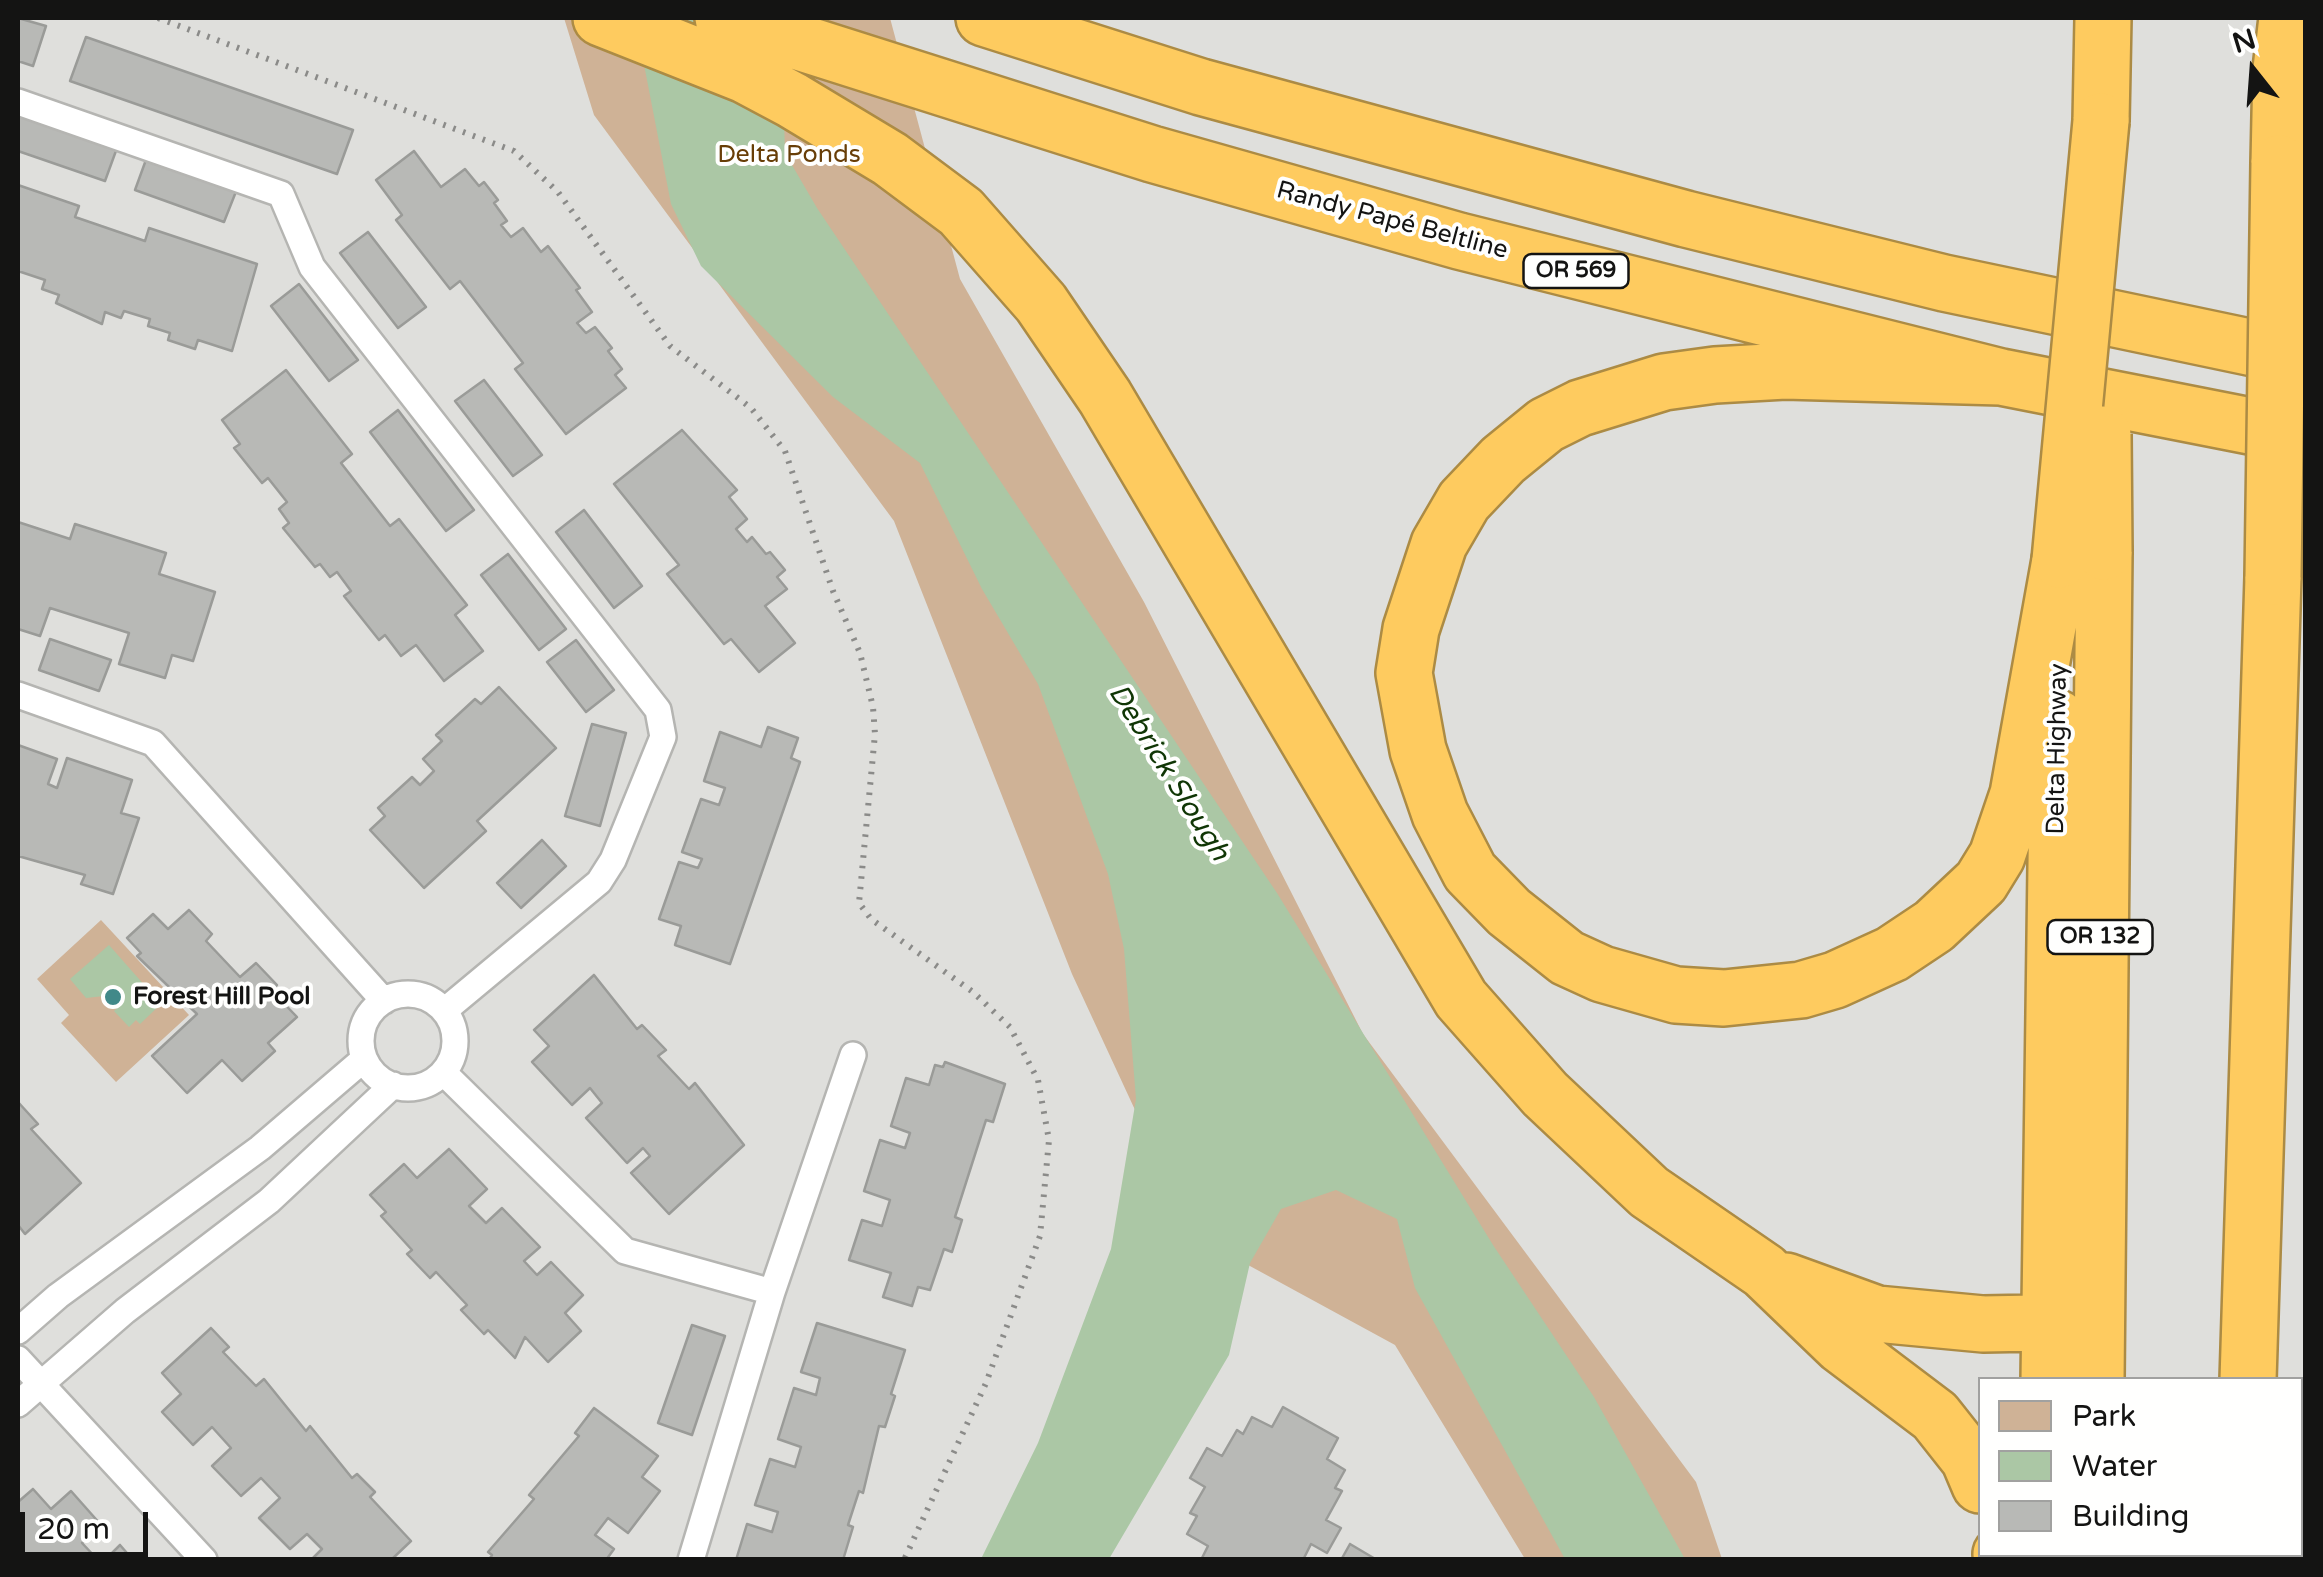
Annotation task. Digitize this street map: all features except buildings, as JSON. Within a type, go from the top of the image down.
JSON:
[{"type":"highway","points":[[601,18],[745,75],[890,160],[962,212],[1065,336],[1461,999],[1545,1094],[1650,1192],[1764,1272],[1841,1346],[1935,1416],[1969,1459],[1978,1480]]},
{"type":"highway","name":"Randy Papé Beltline","points":[[723,18],[1152,154],[1440,235],[2001,377],[2306,437]]},
{"type":"highway","points":[[984,18],[1201,87],[1430,153],[1944,283],[2306,359]]},
{"type":"highway","name":"Delta Highway","points":[[2095,1377],[2074,1322],[2082,556],[2102,121],[2103,18]]},
{"type":"highway","points":[[2248,1377],[2272,577],[2280,86],[2288,18]]},
{"type":"highway","points":[[1944,283],[2306,320]]},
{"type":"highway","points":[[2001,377],[1785,371],[1715,375],[1664,382],[1580,408],[1546,425],[1503,460],[1464,501],[1439,544],[1411,629],[1404,673],[1418,750],[1440,814],[1470,872],[1508,912],[1567,958],[1602,974],[1676,996],[1724,998],[1801,990],[1834,980],[1892,954],[1934,926],[1981,882],[1997,856],[2018,794],[2082,556]]},
{"type":"highway","points":[[1764,1272],[1876,1314],[1983,1324],[2074,1322]]},
{"type":"highway","name":"Delta Highway","points":[[2050,1377],[2074,1322]]},
{"type":"lane","points":[[18,102],[281,194],[312,267],[658,710],[663,737],[614,860],[599,882],[444,1011]]},
{"type":"lane","points":[[18,695],[154,743],[384,1001]]},
{"type":"lane","points":[[416,995],[444,1011],[456,1043],[444,1073],[416,1088],[393,1085],[371,1070],[364,1058],[364,1027],[384,1001],[416,995]]},
{"type":"lane","points":[[690,1560],[772,1292],[853,1055]]},
{"type":"lane","points":[[18,1331],[58,1296],[260,1148],[364,1058]]},
{"type":"lane","points":[[444,1073],[625,1251],[772,1292]]},
{"type":"lane","points":[[18,1404],[125,1311],[269,1201],[393,1085]]},
{"type":"lane","points":[[18,1359],[204,1560]]},
{"type":"path","points":[[158,18],[514,151],[558,192],[670,346],[751,408],[785,450],[833,591],[860,653],[873,707],[875,734],[859,904],[871,919],[973,992],[1010,1027],[1038,1080],[1049,1140],[1043,1218],[1034,1252],[986,1383],[904,1560]]},
{"type":"green space","name":"Delta Ponds","points":[[564,18],[890,18],[960,279],[1144,602],[1363,1034],[1696,1482],[1722,1559],[1525,1559],[1395,1345],[1193,1235],[1072,974],[894,521],[594,115]]},
{"type":"green space","name":"Forest Hill Pool","points":[[101,920],[189,1015],[116,1082],[61,1023],[69,1015],[37,979]]},
{"type":"water","name":"Debrick Slough","points":[[635,18],[781,18],[785,153],[817,208],[1277,893],[1493,1245],[1594,1397],[1685,1559],[1565,1559],[1415,1288],[1397,1219],[1336,1190],[1281,1209],[1250,1263],[1229,1355],[1109,1559],[981,1559],[1038,1443],[1111,1249],[1136,1099],[1124,949],[1108,874],[1038,684],[982,589],[920,463],[833,397],[701,266],[671,204]]},
{"type":"water","points":[[109,945],[161,1004],[140,1024],[136,1020],[129,1027],[114,1011],[121,1004],[113,995],[86,998],[70,979]]},
{"type":"place","name":"Forest Hill Pool","points":[[113,997]]}]
